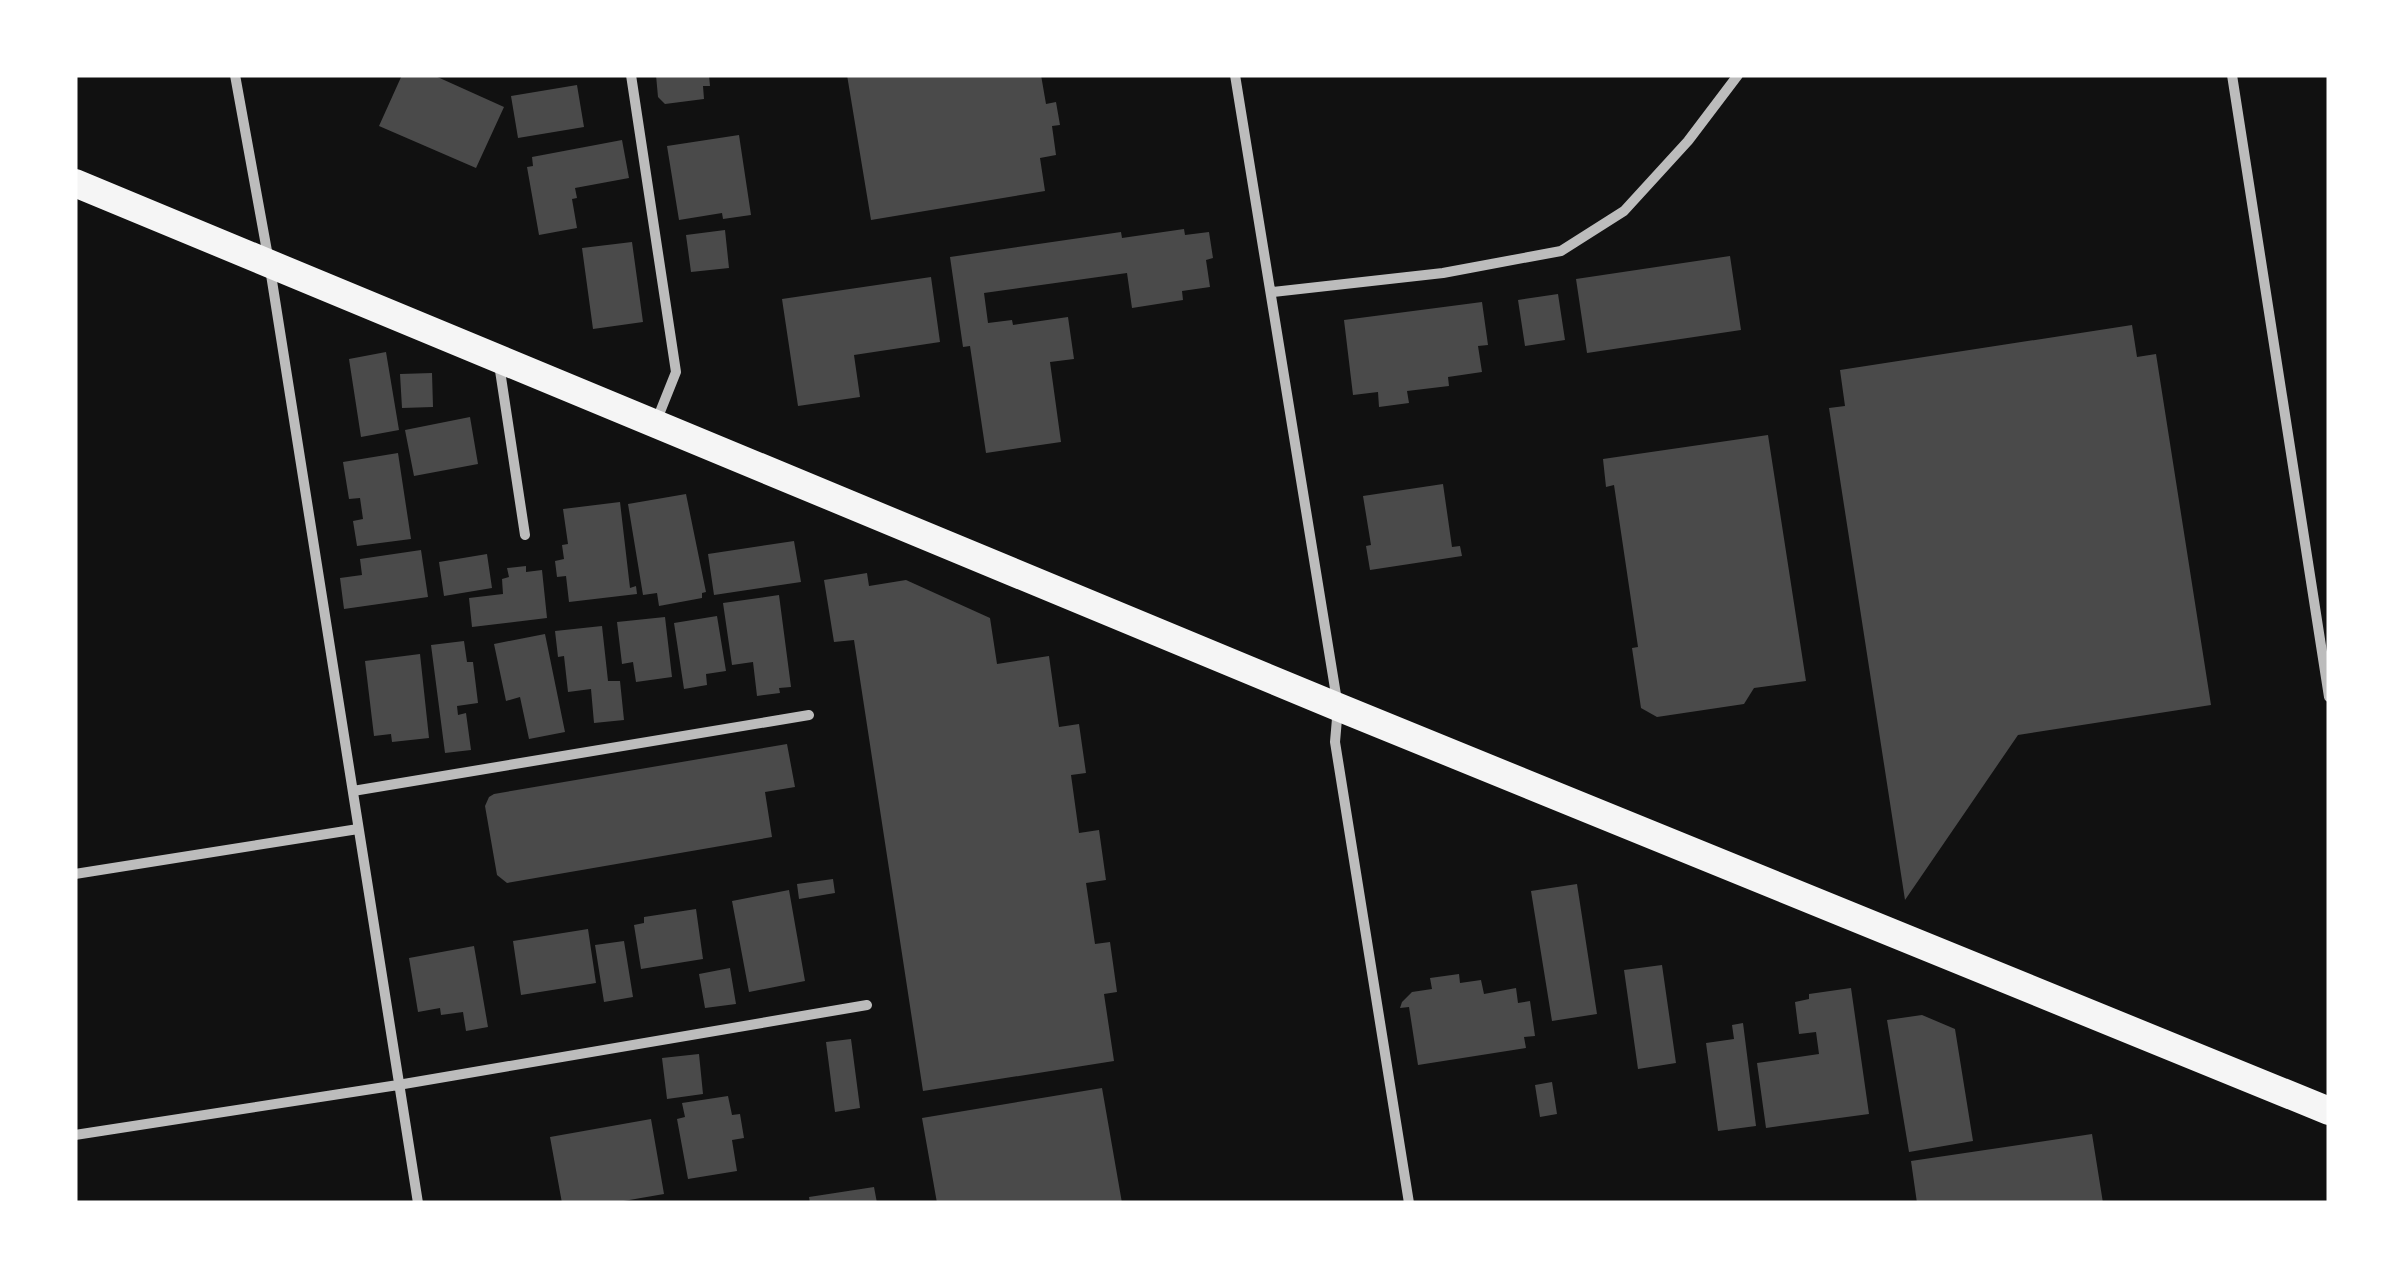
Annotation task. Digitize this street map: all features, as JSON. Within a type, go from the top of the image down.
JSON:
[{"type":"highway","points":[[75,183],[1338,707],[2329,1111]]},
{"type":"street","points":[[235,75],[269,262],[418,1203]]},
{"type":"street","points":[[631,75],[676,372],[655,423]]},
{"type":"street","points":[[1235,75],[1338,707],[1335,742],[1409,1203]]},
{"type":"street","points":[[1272,292],[1444,273],[1561,251],[1624,212],[1688,141],[1738,75]]},
{"type":"street","points":[[2232,75],[2329,697]]},
{"type":"street","points":[[498,358],[524,535]]},
{"type":"street","points":[[353,791],[809,715]]},
{"type":"street","points":[[75,874],[358,829]]},
{"type":"street","points":[[75,1135],[867,1004]]},
{"type":"building","points":[[402,75],[433,75],[504,107],[476,168],[379,126]]},
{"type":"building","points":[[656,75],[709,75],[710,86],[703,86],[704,99],[665,104],[658,97]]},
{"type":"building","points":[[847,75],[1041,75],[1046,104],[1056,102],[1060,125],[1052,126],[1056,155],[1040,158],[1045,191],[871,220]]},
{"type":"building","points":[[577,85],[584,127],[518,138],[511,96]]},
{"type":"building","points":[[739,135],[751,215],[723,219],[722,213],[679,220],[667,146]]},
{"type":"building","points":[[622,140],[629,178],[575,188],[577,198],[572,199],[577,228],[539,235],[527,167],[533,166],[532,157]]},
{"type":"building","points":[[1184,229],[1185,235],[1209,232],[1213,258],[1206,260],[1210,287],[1182,291],[1183,300],[1132,308],[1127,273],[984,293],[988,323],[1012,320],[1013,325],[1068,317],[1074,359],[1050,362],[1061,442],[986,453],[970,346],[963,347],[950,257],[1121,232],[1122,238]]},
{"type":"building","points":[[725,230],[729,268],[691,272],[686,235]]},
{"type":"building","points":[[632,242],[643,322],[593,329],[582,248]]},
{"type":"building","points":[[1730,256],[1741,330],[1587,353],[1576,279]]},
{"type":"building","points":[[931,277],[940,342],[854,355],[860,397],[798,406],[782,299]]},
{"type":"building","points":[[1558,294],[1565,340],[1525,346],[1518,300]]},
{"type":"building","points":[[1482,302],[1488,345],[1478,346],[1482,372],[1448,377],[1449,386],[1407,391],[1409,403],[1379,407],[1378,392],[1353,395],[1344,320]]},
{"type":"building","points":[[2132,325],[2137,357],[2156,354],[2211,705],[2018,735],[1905,900],[1829,408],[1845,406],[1840,370]]},
{"type":"building","points":[[386,352],[399,430],[361,437],[349,359]]},
{"type":"building","points":[[432,373],[433,407],[402,408],[400,374]]},
{"type":"building","points":[[470,417],[478,464],[414,476],[405,430]]},
{"type":"building","points":[[1768,435],[1806,681],[1754,688],[1744,704],[1657,717],[1641,708],[1632,648],[1638,647],[1614,485],[1606,487],[1603,459]]},
{"type":"building","points":[[398,453],[411,539],[357,546],[353,521],[363,519],[360,498],[349,499],[343,462]]},
{"type":"building","points":[[1443,484],[1452,547],[1460,546],[1462,556],[1370,570],[1366,546],[1371,545],[1363,496]]},
{"type":"building","points":[[686,494],[706,592],[702,598],[659,606],[657,593],[643,595],[628,504]]},
{"type":"building","points":[[620,502],[630,588],[636,586],[637,594],[569,602],[566,576],[557,577],[555,561],[564,559],[562,545],[568,544],[563,509]]},
{"type":"building","points":[[794,541],[801,582],[714,595],[708,554]]},
{"type":"building","points":[[421,550],[428,597],[344,609],[340,578],[362,575],[360,559]]},
{"type":"building","points":[[487,554],[492,588],[444,596],[439,562]]},
{"type":"building","points":[[526,566],[526,572],[542,570],[547,618],[472,627],[469,598],[503,594],[502,579],[509,577],[507,568]]},
{"type":"building","points":[[867,573],[869,586],[906,580],[990,618],[997,664],[1049,656],[1059,727],[1079,724],[1086,773],[1071,775],[1079,833],[1099,830],[1106,880],[1086,883],[1095,944],[1110,942],[1117,992],[1104,994],[1114,1061],[923,1091],[854,640],[834,642],[824,580]]},
{"type":"building","points":[[779,595],[791,687],[757,696],[753,662],[732,665],[723,603]]},
{"type":"building","points":[[717,616],[726,671],[706,674],[707,685],[684,689],[674,623]]},
{"type":"building","points":[[665,617],[672,677],[636,682],[633,662],[622,664],[617,622]]},
{"type":"building","points":[[602,626],[608,681],[620,681],[624,720],[594,723],[591,689],[568,692],[564,656],[558,657],[555,631]]},
{"type":"building","points":[[545,634],[565,732],[529,739],[520,697],[506,701],[494,644]]},
{"type":"building","points":[[464,641],[467,662],[473,662],[478,703],[457,706],[458,715],[466,713],[471,750],[445,753],[431,645]]},
{"type":"building","points":[[420,654],[429,738],[392,742],[391,734],[374,736],[365,661]]},
{"type":"building","points":[[787,744],[795,787],[765,792],[772,837],[507,883],[497,875],[485,806],[494,794]]},
{"type":"building","points":[[833,879],[835,893],[799,899],[797,884]]},
{"type":"building","points":[[1577,884],[1597,1014],[1552,1021],[1531,891]]},
{"type":"building","points":[[789,890],[805,981],[749,992],[732,901]]},
{"type":"building","points":[[696,909],[703,959],[641,969],[634,925],[644,923],[644,917]]},
{"type":"building","points":[[588,929],[596,983],[521,995],[513,941]]},
{"type":"building","points":[[624,941],[633,997],[604,1002],[595,945]]},
{"type":"building","points":[[474,946],[488,1027],[466,1031],[463,1012],[441,1015],[440,1008],[418,1012],[409,958]]},
{"type":"building","points":[[1662,965],[1676,1063],[1638,1069],[1624,970]]},
{"type":"building","points":[[730,968],[736,1004],[705,1008],[699,974]]},
{"type":"building","points":[[1459,974],[1460,983],[1481,980],[1484,994],[1516,988],[1518,1003],[1530,1001],[1535,1036],[1524,1037],[1526,1048],[1418,1065],[1409,1007],[1400,1008],[1402,1002],[1412,992],[1432,989],[1430,978]]},
{"type":"building","points":[[1851,988],[1869,1114],[1766,1128],[1757,1063],[1819,1054],[1816,1032],[1799,1034],[1795,1002],[1809,999],[1809,994]]},
{"type":"building","points":[[1922,1015],[1955,1029],[1973,1141],[1909,1152],[1887,1020]]},
{"type":"building","points":[[1743,1023],[1756,1126],[1718,1131],[1706,1043],[1734,1039],[1732,1025]]},
{"type":"building","points":[[851,1039],[860,1108],[835,1112],[826,1042]]},
{"type":"building","points":[[699,1054],[703,1094],[667,1099],[662,1058]]},
{"type":"building","points":[[1552,1082],[1557,1114],[1540,1117],[1535,1085]]},
{"type":"building","points":[[1102,1088],[1122,1203],[937,1203],[922,1118]]},
{"type":"building","points":[[728,1096],[732,1115],[740,1114],[744,1138],[732,1140],[737,1171],[688,1179],[677,1119],[685,1117],[682,1103]]},
{"type":"building","points":[[651,1119],[664,1194],[612,1203],[562,1203],[550,1137]]},
{"type":"building","points":[[2092,1134],[2103,1203],[1917,1203],[1911,1161]]},
{"type":"building","points":[[874,1187],[877,1203],[810,1203],[809,1197]]}]
